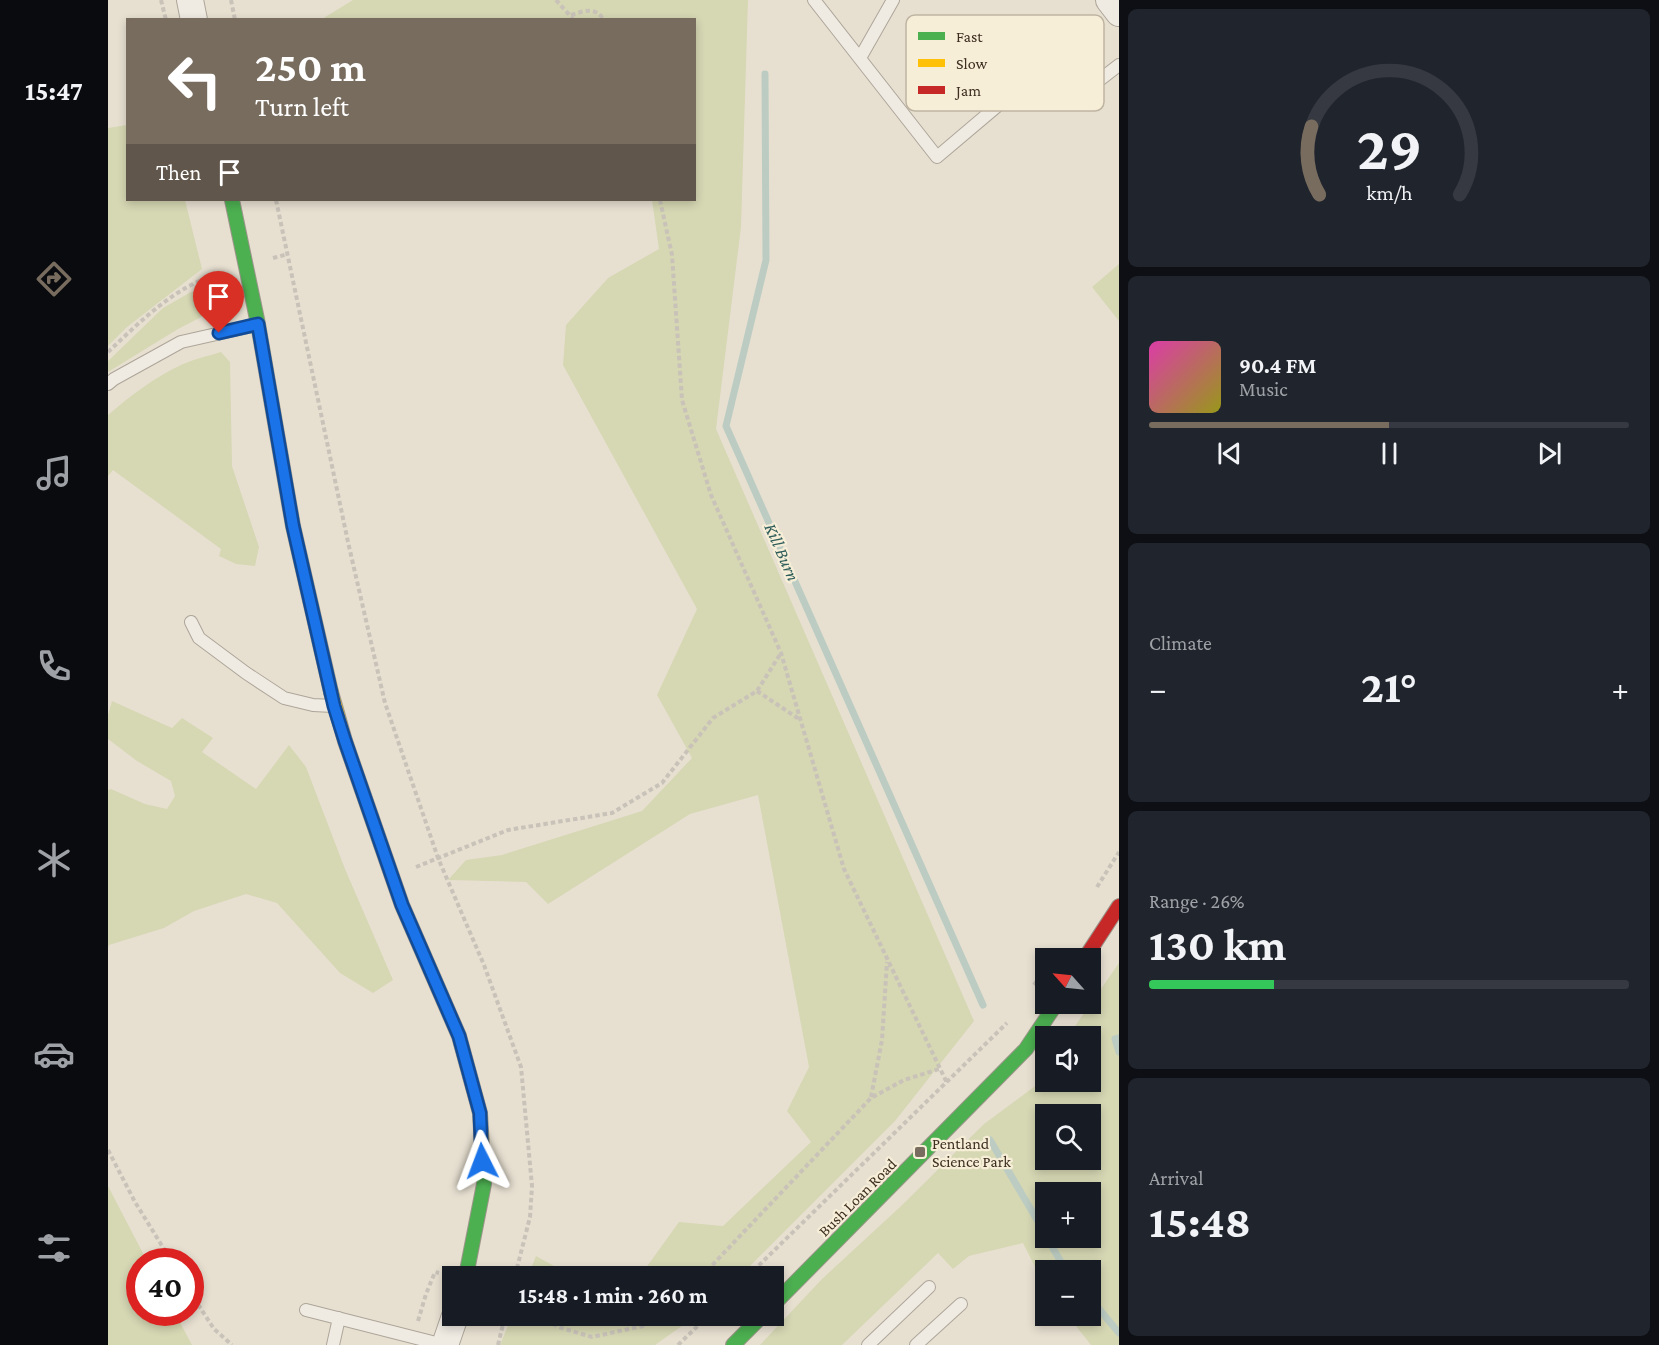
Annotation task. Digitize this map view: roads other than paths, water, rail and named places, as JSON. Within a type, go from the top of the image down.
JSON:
[{"type":"street","points":[[190,0],[194,18]]},
{"type":"street","points":[[1109,0],[1119,13]]},
{"type":"street","points":[[232,201],[258,324],[293,526],[334,706],[402,905],[459,1036],[480,1113],[484,1184],[468,1266]]},
{"type":"street","points":[[1092,948],[1119,906]]},
{"type":"street","name":"Bush Loan Road","points":[[784,1294],[1026,1049],[1049,1014]]},
{"type":"street","points":[[445,1345],[452,1326]]},
{"type":"street","points":[[733,1345],[752,1326]]},
{"type":"lane","points":[[814,0],[937,157],[991,111]]},
{"type":"lane","points":[[860,58],[893,0]]},
{"type":"lane","points":[[1104,77],[1119,65]]},
{"type":"lane","points":[[108,384],[181,342],[258,324]]},
{"type":"lane","points":[[192,622],[199,638],[284,698],[313,705],[334,706]]},
{"type":"lane","points":[[868,1345],[929,1287]]},
{"type":"lane","points":[[916,1345],[961,1304]]},
{"type":"lane","points":[[306,1310],[445,1345]]},
{"type":"lane","points":[[333,1345],[339,1318]]},
{"type":"waterway","name":"Kill Burn","points":[[765,74],[766,260],[726,426],[983,1005]]},
{"type":"waterway","name":"Kill Burn","points":[[1119,1038],[1115,1039],[1119,1052]]},
{"type":"waterway","name":"Kill Burn","points":[[990,1140],[1035,1216]]},
{"type":"waterway","name":"Kill Burn","points":[[1053,1248],[1060,1260]]},
{"type":"waterway","name":"Kill Burn","points":[[1101,1311],[1119,1333]]},
{"type":"place","name":"Pentland Science Park","points":[[920,1152]]}]
